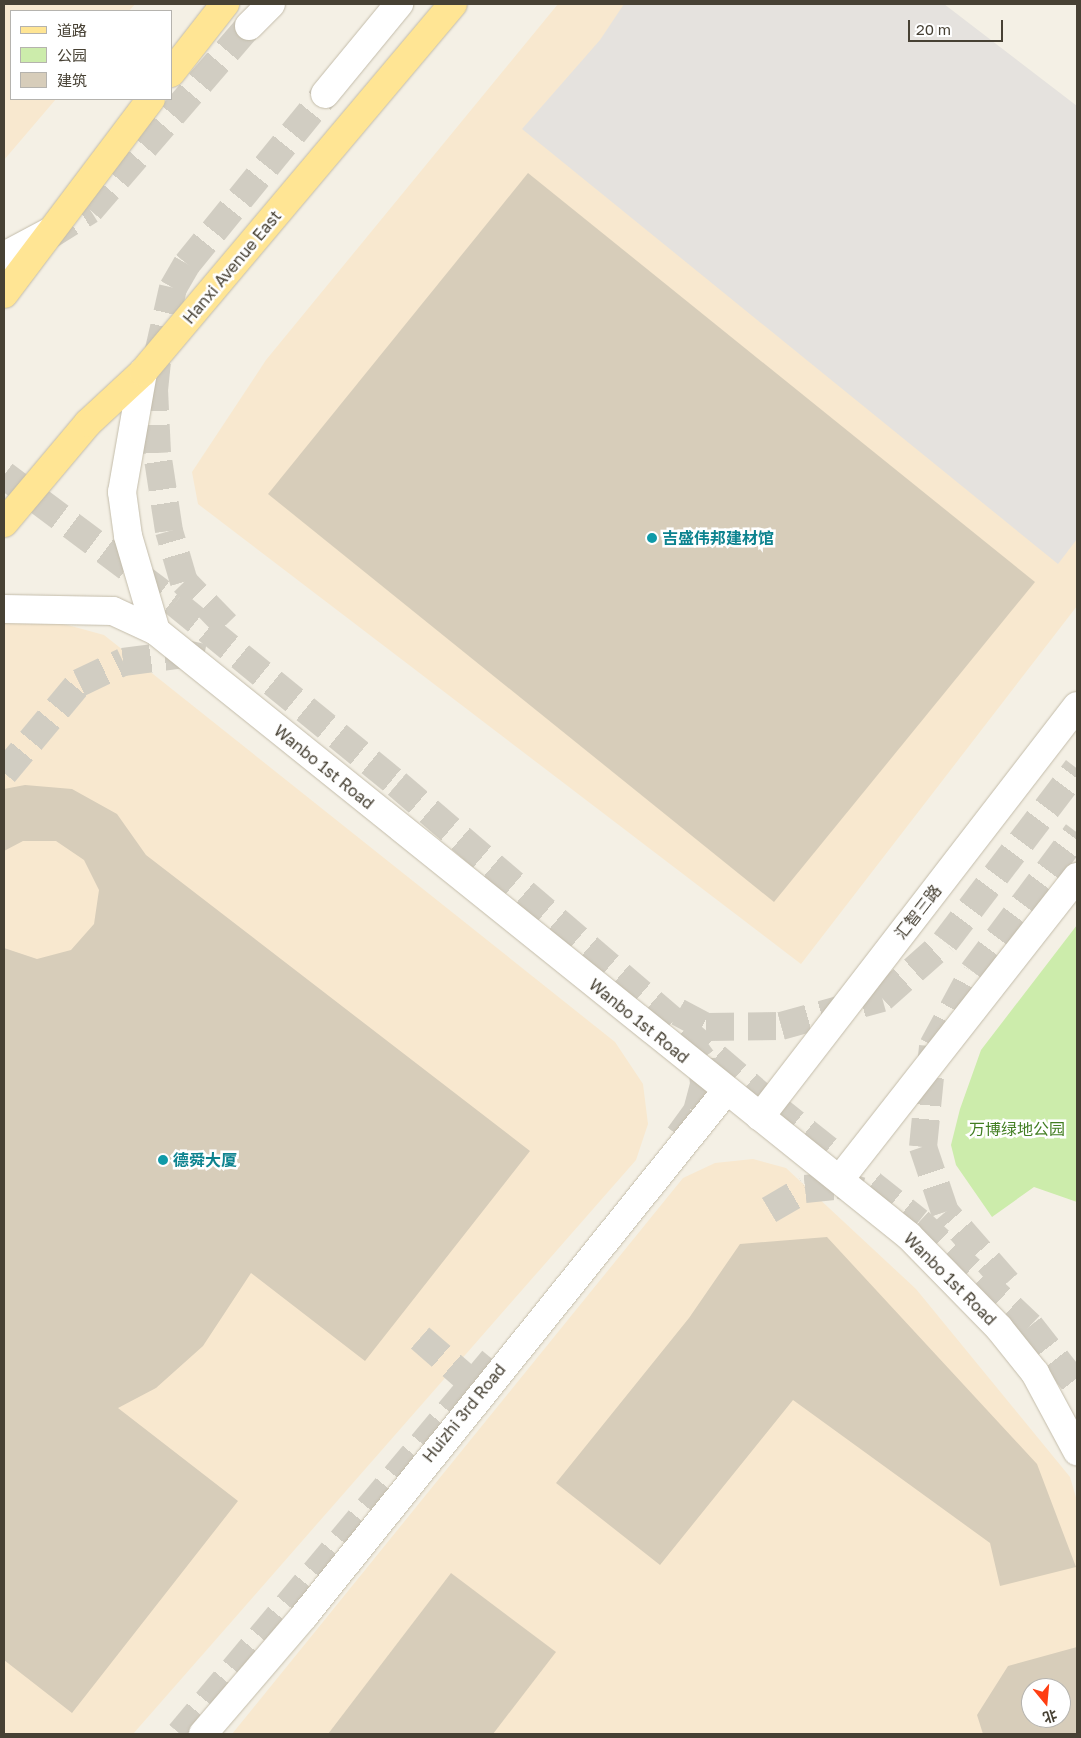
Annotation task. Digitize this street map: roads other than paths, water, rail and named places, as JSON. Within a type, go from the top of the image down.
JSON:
[{"type":"main road","points":[[172,72],[225,4]]},
{"type":"main road","name":"Hanxi Avenue East","points":[[4,523],[88,423],[143,372],[453,4]]},
{"type":"main road","points":[[4,294],[150,100]]},
{"type":"street","points":[[249,26],[270,4]]},
{"type":"street","points":[[325,94],[399,4]]},
{"type":"street","points":[[4,256],[50,232]]},
{"type":"street","points":[[143,372],[122,492],[128,536],[156,631]]},
{"type":"street","name":"Wanbo 1st Road","points":[[4,609],[113,610],[156,631],[726,1091],[840,1179],[909,1236],[999,1328],[1034,1373],[1077,1452]]},
{"type":"street","name":"汇智三路","points":[[760,1117],[1077,706]]},
{"type":"street","points":[[840,1179],[1077,877]]},
{"type":"street","name":"Huizhi 3rd Road","points":[[203,1734],[304,1616],[726,1091]]},
{"type":"tunnel","points":[[47,237],[90,210],[249,26]]},
{"type":"tunnel","points":[[226,625],[184,582],[169,531],[157,453],[154,390],[158,354],[173,288],[187,264],[325,94]]},
{"type":"tunnel","points":[[4,475],[175,603],[397,784],[773,1106],[919,1222],[1030,1326],[1077,1386]]},
{"type":"tunnel","points":[[4,773],[79,683],[123,662],[185,654],[204,658]]},
{"type":"tunnel","points":[[678,1012],[706,1027],[781,1026],[882,998],[945,942],[1077,769]]},
{"type":"tunnel","points":[[1007,1283],[945,1212],[923,1147],[933,1046],[973,972],[1077,833]]},
{"type":"tunnel","points":[[679,1136],[697,1111],[704,1084],[702,1059],[697,1052]]},
{"type":"tunnel","points":[[769,1210],[805,1189],[841,1185],[861,1191]]},
{"type":"tunnel","points":[[420,1338],[473,1384]]},
{"type":"tunnel","points":[[180,1734],[493,1360]]},
{"type":"place","name":"吉盛伟邦建材馆","points":[[652,538]]},
{"type":"place","name":"德舜大厦","points":[[163,1160]]},
{"type":"park label","name":"万博绿地公园","points":[[1017,1129]]}]
